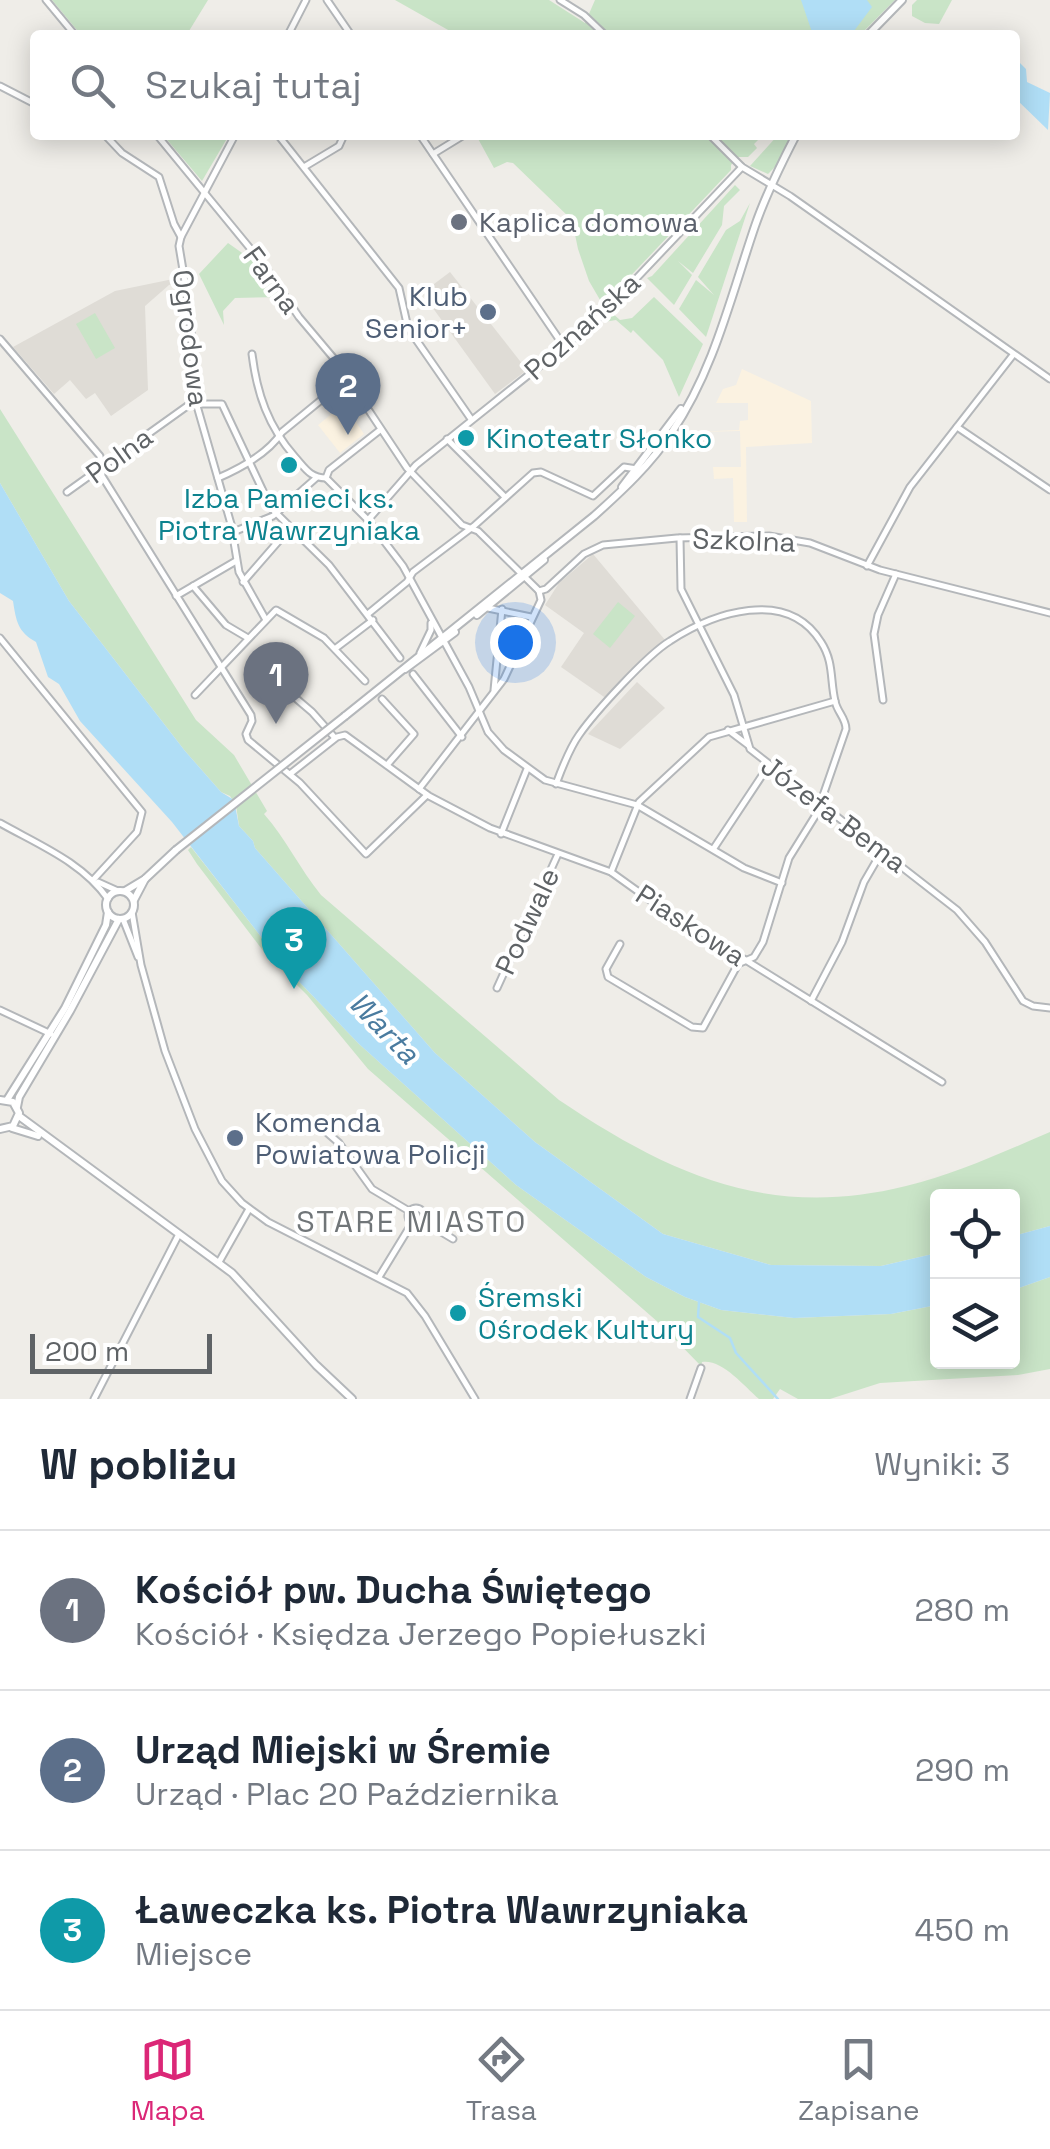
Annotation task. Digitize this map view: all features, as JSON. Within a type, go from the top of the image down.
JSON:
[{"type":"street","points":[[46,0],[71,30]]},
{"type":"street","points":[[291,30],[306,0]]},
{"type":"street","points":[[328,0],[348,30]]},
{"type":"street","points":[[560,0],[599,30]]},
{"type":"street","points":[[873,30],[902,0]]},
{"type":"street","points":[[0,86],[30,101]]},
{"type":"street","name":"Ogrodowa","points":[[110,140],[159,178],[181,236],[179,249],[190,312],[196,402],[242,583],[266,620]]},
{"type":"street","name":"Farna","points":[[161,140],[264,264],[299,318],[348,378],[410,472],[462,525],[470,528]]},
{"type":"street","points":[[181,236],[233,140]]},
{"type":"street","points":[[282,140],[398,288],[406,326],[472,420]]},
{"type":"street","points":[[304,167],[339,146],[342,140]]},
{"type":"street","points":[[423,140],[565,348]]},
{"type":"street","points":[[433,154],[456,140]]},
{"type":"street","points":[[715,140],[742,167],[1050,380]]},
{"type":"street","points":[[400,671],[608,504],[632,483],[660,449],[696,388],[722,328],[772,185],[794,140]]},
{"type":"street","name":"Poznańska","points":[[368,520],[410,472],[447,439],[596,322],[742,167]]},
{"type":"street","points":[[0,339],[98,454],[102,476],[252,721],[246,738],[290,774],[366,854],[427,795]]},
{"type":"street","points":[[252,354],[261,400],[278,438],[316,478]]},
{"type":"street","points":[[867,566],[907,492],[1014,354]]},
{"type":"street","points":[[218,478],[248,463],[348,378]]},
{"type":"street","points":[[608,504],[696,388]]},
{"type":"street","points":[[196,402],[216,402],[226,407],[248,463],[275,514],[329,565],[400,658]]},
{"type":"street","name":"Polna","points":[[67,492],[196,402]]},
{"type":"street","points":[[957,427],[1050,490]]},
{"type":"street","points":[[326,478],[329,470],[380,430]]},
{"type":"street","points":[[447,439],[506,497]]},
{"type":"street","points":[[368,614],[410,579],[412,572],[536,472],[593,496],[624,467],[637,470]]},
{"type":"street","points":[[232,532],[275,514],[316,478],[326,478],[368,520],[410,579],[495,741],[527,769],[556,784],[637,805],[744,868],[782,884]]},
{"type":"street","points":[[242,583],[290,528]]},
{"type":"street","points":[[419,789],[494,694],[512,665],[541,600],[539,591],[478,531],[470,528]]},
{"type":"street","name":"Józefa Bema","points":[[680,538],[681,589],[732,690],[748,744],[820,806],[967,920],[1026,1004],[1050,1008]]},
{"type":"street","name":"Szkolna","points":[[539,591],[594,548],[617,542],[791,538],[867,566],[1050,613]]},
{"type":"street","points":[[176,596],[236,560]]},
{"type":"street","points":[[883,700],[874,634],[878,614],[896,574]]},
{"type":"street","points":[[108,898],[145,879],[420,653],[485,608],[521,576]]},
{"type":"street","points":[[193,586],[226,625],[249,639]]},
{"type":"street","points":[[485,608],[532,617]]},
{"type":"street","points":[[556,784],[580,734],[636,672],[670,640],[699,626],[756,608],[795,617],[816,634],[829,656],[835,701],[846,729],[820,806],[794,849],[766,934],[754,956],[738,964],[704,1026],[698,1029],[606,975],[620,944]]},
{"type":"street","points":[[494,694],[502,609]]},
{"type":"street","points":[[195,694],[276,610],[316,632],[365,681]]},
{"type":"street","points":[[336,648],[373,620]]},
{"type":"street","points":[[420,653],[432,630],[431,620]]},
{"type":"street","points":[[0,638],[142,812],[137,832],[96,880]]},
{"type":"street","points":[[412,674],[462,737]]},
{"type":"street","points":[[278,684],[312,712],[335,738],[290,774]]},
{"type":"street","points":[[382,699],[414,734],[385,764]]},
{"type":"street","points":[[611,872],[637,805],[709,736],[835,701]]},
{"type":"street","points":[[728,730],[748,744]]},
{"type":"street","name":"Piaskowa","points":[[335,738],[345,735],[427,795],[501,834],[611,872],[942,1082]]},
{"type":"street","points":[[714,848],[769,765]]},
{"type":"street","points":[[501,834],[527,769]]},
{"type":"street","points":[[0,823],[134,901]]},
{"type":"street","points":[[811,1000],[842,942],[867,876],[882,851]]},
{"type":"street","name":"Podwale","points":[[496,988],[558,854]]},
{"type":"street","points":[[145,879],[132,912],[141,964],[165,1051],[219,1176],[248,1209],[399,1288],[417,1304],[475,1399]]},
{"type":"street","points":[[17,1107],[4,1100],[52,1036],[106,925],[108,898],[96,880]]},
{"type":"street","points":[[108,912],[121,919],[141,964]]},
{"type":"street","points":[[132,912],[121,919],[106,941],[52,1036],[18,1098],[19,1116],[219,1262],[248,1287],[308,1357],[352,1399]]},
{"type":"street","points":[[106,941],[118,933],[130,936]]},
{"type":"street","points":[[0,1010],[52,1036]]},
{"type":"street","points":[[4,1130],[19,1116]]},
{"type":"street","points":[[316,1122],[338,1143],[372,1189],[409,1211]]},
{"type":"street","points":[[4,1130],[53,1142]]},
{"type":"street","points":[[219,1262],[248,1209]]},
{"type":"street","points":[[409,1211],[422,1210],[423,1221]]},
{"type":"street","points":[[409,1211],[412,1223]]},
{"type":"street","points":[[379,1277],[412,1223],[423,1221],[453,1239]]},
{"type":"street","points":[[94,1399],[179,1234]]},
{"type":"street","points":[[690,1399],[702,1368]]},
{"type":"shaded area","points":[[450,272],[527,370],[495,394],[422,293]]},
{"type":"shaded area","points":[[178,278],[179,283],[169,285],[145,306],[148,390],[111,416],[95,393],[86,399],[70,380],[54,394],[13,347],[115,291]]},
{"type":"shaded area","points":[[742,369],[811,401],[812,443],[746,447],[747,522],[734,522],[733,478],[714,479],[713,467],[741,467],[740,431],[693,432],[739,430],[740,421],[748,420],[748,403],[716,403],[723,389],[736,385]]},
{"type":"shaded area","points":[[344,404],[364,434],[340,453],[318,425]]},
{"type":"shaded area","points":[[593,554],[665,640],[607,699],[561,667],[584,633],[545,605],[559,583]]},
{"type":"shaded area","points":[[637,682],[665,708],[620,749],[588,734]]},
{"type":"green space","points":[[52,0],[208,0],[190,30],[77,30]]},
{"type":"green space","points":[[395,0],[549,0],[585,23],[595,0],[895,0],[865,30],[448,30]]},
{"type":"green space","points":[[917,0],[952,0],[939,24],[925,23],[912,16],[912,5]]},
{"type":"green space","points":[[167,140],[226,140],[202,181]]},
{"type":"green space","points":[[479,140],[758,140],[754,144],[757,148],[748,157],[738,157],[731,170],[603,305],[589,281],[572,220],[513,163],[494,168]]},
{"type":"green space","points":[[773,140],[789,140],[768,174],[750,166]]},
{"type":"green space","points":[[735,185],[740,190],[724,206],[722,225],[693,273],[678,261],[692,275],[674,305],[647,278]]},
{"type":"green space","points":[[750,203],[706,337],[679,309],[696,280],[714,295],[698,277],[726,230],[740,221]]},
{"type":"green space","points":[[228,243],[262,267],[281,297],[235,298],[223,311],[224,325],[199,274]]},
{"type":"green space","points":[[654,297],[703,344],[679,397],[663,360],[633,330],[631,333],[616,320],[604,322],[612,313],[620,320],[632,318]]},
{"type":"green space","points":[[95,313],[115,348],[96,359],[76,324]]},
{"type":"green space","points":[[0,409],[196,720],[234,755],[267,811],[264,814],[321,895],[559,1100],[641,1150],[682,1169],[766,1194],[810,1197],[856,1195],[925,1181],[1050,1132],[1050,1226],[1020,1234],[1020,1189],[930,1189],[930,1255],[881,1266],[771,1265],[663,1234],[535,1142],[435,1053],[255,848],[239,826],[236,805],[230,796],[221,792],[185,751],[69,601],[0,483]]},
{"type":"green space","points":[[618,602],[635,616],[610,648],[593,634]]},
{"type":"green space","points":[[191,847],[283,965],[359,1044],[516,1185],[646,1277],[721,1310],[794,1318],[891,1314],[930,1306],[930,1369],[1020,1369],[1020,1288],[1050,1277],[1050,1369],[1018,1375],[880,1383],[830,1399],[798,1399],[780,1389],[773,1399],[759,1399],[725,1369],[710,1362],[702,1362],[701,1366],[659,1323],[368,1069],[307,995],[264,952],[188,850]]},
{"type":"water","points":[[801,0],[867,0],[872,7],[855,30],[811,30]]},
{"type":"water","points":[[1020,63],[1026,69],[1027,82],[1050,93],[1048,130],[1020,103]]},
{"type":"water","name":"Warta","points":[[0,483],[69,601],[185,751],[221,792],[234,800],[239,826],[255,848],[435,1053],[535,1142],[663,1234],[771,1265],[881,1266],[930,1255],[930,1306],[891,1314],[794,1318],[721,1310],[646,1277],[516,1185],[359,1044],[283,965],[172,822],[80,721],[59,684],[48,677],[36,642],[19,625],[13,601],[0,593]]},
{"type":"water","points":[[1050,1226],[1050,1277],[1020,1288],[1020,1279],[1020,1234]]},
{"type":"waterway","points":[[699,1302],[698,1317],[730,1338],[736,1353],[778,1399]]},
{"type":"place","name":"Kaplica domowa","points":[[459,222]]},
{"type":"place","name":"Klub Senior+","points":[[488,312]]},
{"type":"place","name":"Urząd Miejski w Śremie","points":[[348,435]]},
{"type":"place","name":"Kinoteatr Słonko","points":[[466,438]]},
{"type":"place","name":"Izba Pamieci ks. Piotra Wawrzyniaka","points":[[289,465]]},
{"type":"place","name":"Kościół pw. Ducha Świętego","points":[[276,724]]},
{"type":"place","name":"Ławeczka ks. Piotra Wawrzyniaka","points":[[294,989]]},
{"type":"place","name":"Komenda Powiatowa Policji","points":[[235,1138]]},
{"type":"place","name":"Śremski Ośrodek Kultury","points":[[458,1313]]},
{"type":"district","name":"STARE MIASTO","points":[[412,1222]]}]
